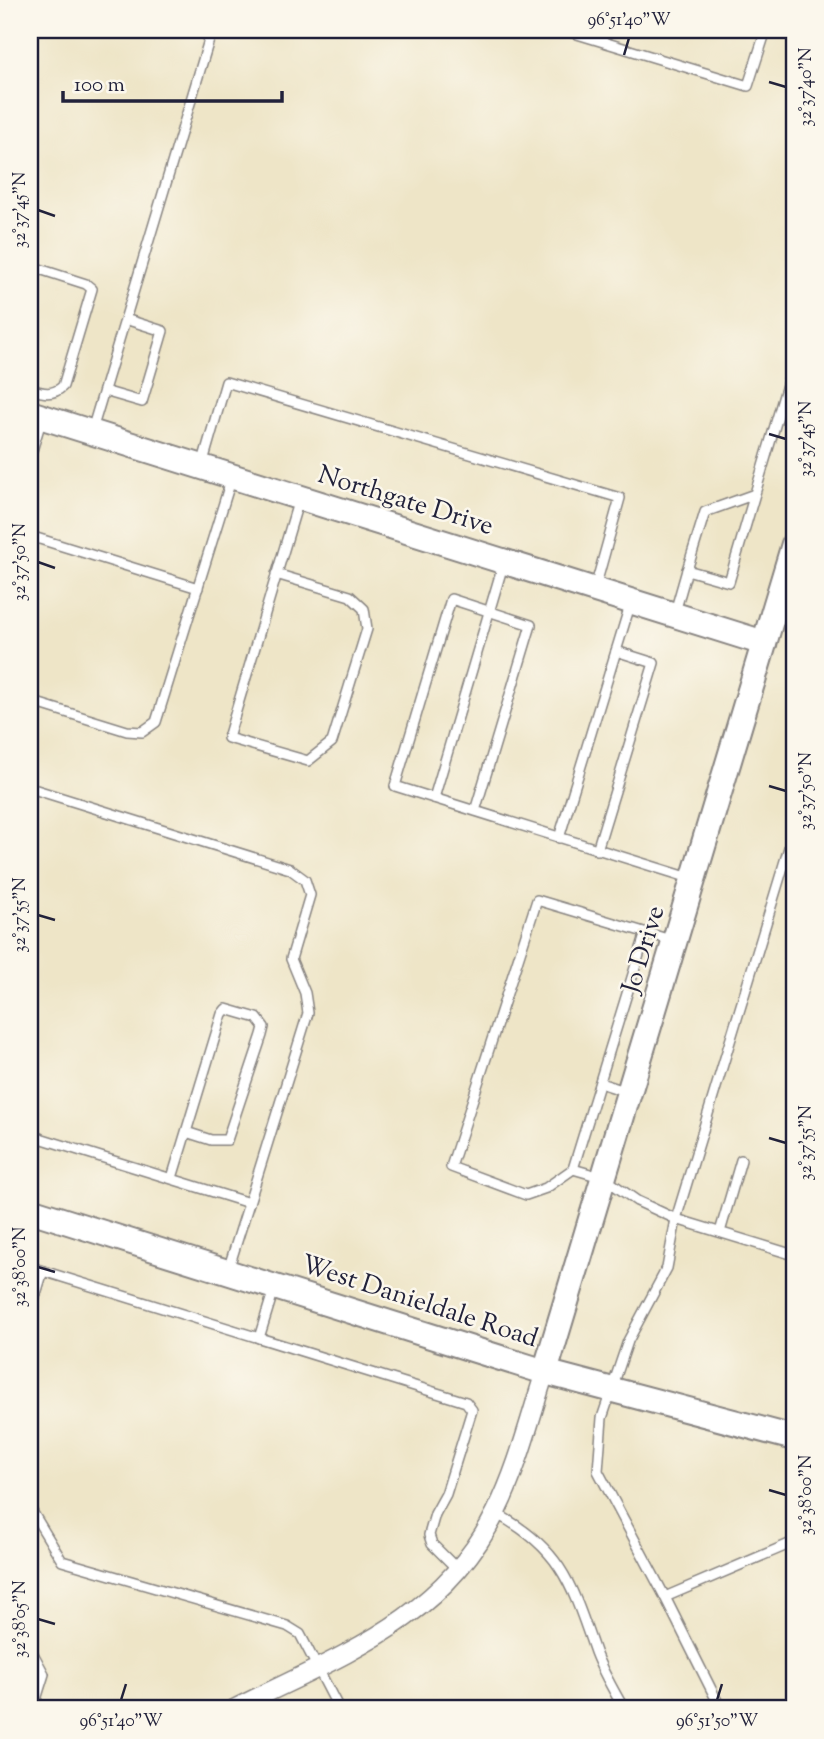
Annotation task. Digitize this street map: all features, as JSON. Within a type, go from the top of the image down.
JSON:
[{"type":"street","name":"Northgate Drive","points":[[36,415],[764,643]]},
{"type":"street","name":"Jo Drive","points":[[545,1371],[794,544]]},
{"type":"street","name":"West Danieldale Road","points":[[30,1210],[545,1371],[794,1438]]},
{"type":"street","points":[[234,1709],[389,1631],[426,1603],[458,1570],[495,1513],[509,1482],[545,1371]]},
{"type":"lane","points":[[91,432],[212,30]]},
{"type":"lane","points":[[564,30],[748,86],[766,30]]},
{"type":"lane","points":[[30,266],[86,284],[92,289],[63,386],[57,392],[45,394],[30,389]]},
{"type":"lane","points":[[104,391],[142,401],[160,343],[163,331],[125,319]]},
{"type":"lane","points":[[687,570],[729,582],[794,360]]},
{"type":"lane","points":[[202,467],[226,382],[621,498],[594,590]]},
{"type":"lane","points":[[30,457],[36,415]]},
{"type":"lane","points":[[30,701],[127,732],[142,732],[156,722],[233,476]]},
{"type":"lane","points":[[674,614],[705,512],[755,494]]},
{"type":"lane","points":[[276,574],[350,596],[363,609],[367,629],[332,742],[307,761],[228,738],[276,574],[299,497]]},
{"type":"lane","points":[[30,536],[198,588]]},
{"type":"lane","points":[[434,798],[504,561]]},
{"type":"lane","points":[[475,811],[531,625],[451,599],[395,786],[695,880]]},
{"type":"lane","points":[[559,838],[632,601]]},
{"type":"lane","points":[[597,850],[654,663],[616,651]]},
{"type":"lane","points":[[30,788],[290,869],[305,880],[310,895],[291,959],[305,993],[308,1013],[228,1270]]},
{"type":"lane","points":[[721,1709],[598,1471],[602,1418],[628,1341],[667,1268],[676,1219],[794,831]]},
{"type":"lane","points":[[646,932],[573,1170],[546,1188],[526,1195],[452,1167],[537,900],[646,932],[676,941]]},
{"type":"lane","points":[[172,1178],[186,1132],[222,1014],[226,1009],[257,1018],[264,1027],[227,1140],[211,1140],[186,1132]]},
{"type":"lane","points":[[600,1083],[630,1092]]},
{"type":"lane","points":[[30,1135],[249,1203]]},
{"type":"lane","points":[[720,1232],[741,1160]]},
{"type":"lane","points":[[573,1170],[604,1178],[638,1201],[676,1219],[794,1255]]},
{"type":"lane","points":[[30,1267],[466,1402],[472,1410],[446,1494],[435,1514],[429,1535],[432,1544],[458,1570]]},
{"type":"lane","points":[[31,1310],[43,1271]]},
{"type":"lane","points":[[259,1338],[275,1285]]},
{"type":"lane","points":[[30,1508],[62,1561],[287,1626],[300,1633],[340,1709]]},
{"type":"lane","points":[[495,1513],[519,1525],[540,1543],[565,1575],[583,1612],[596,1654],[624,1709]]},
{"type":"lane","points":[[665,1597],[794,1542]]},
{"type":"lane","points":[[30,1648],[44,1674],[33,1709]]}]
